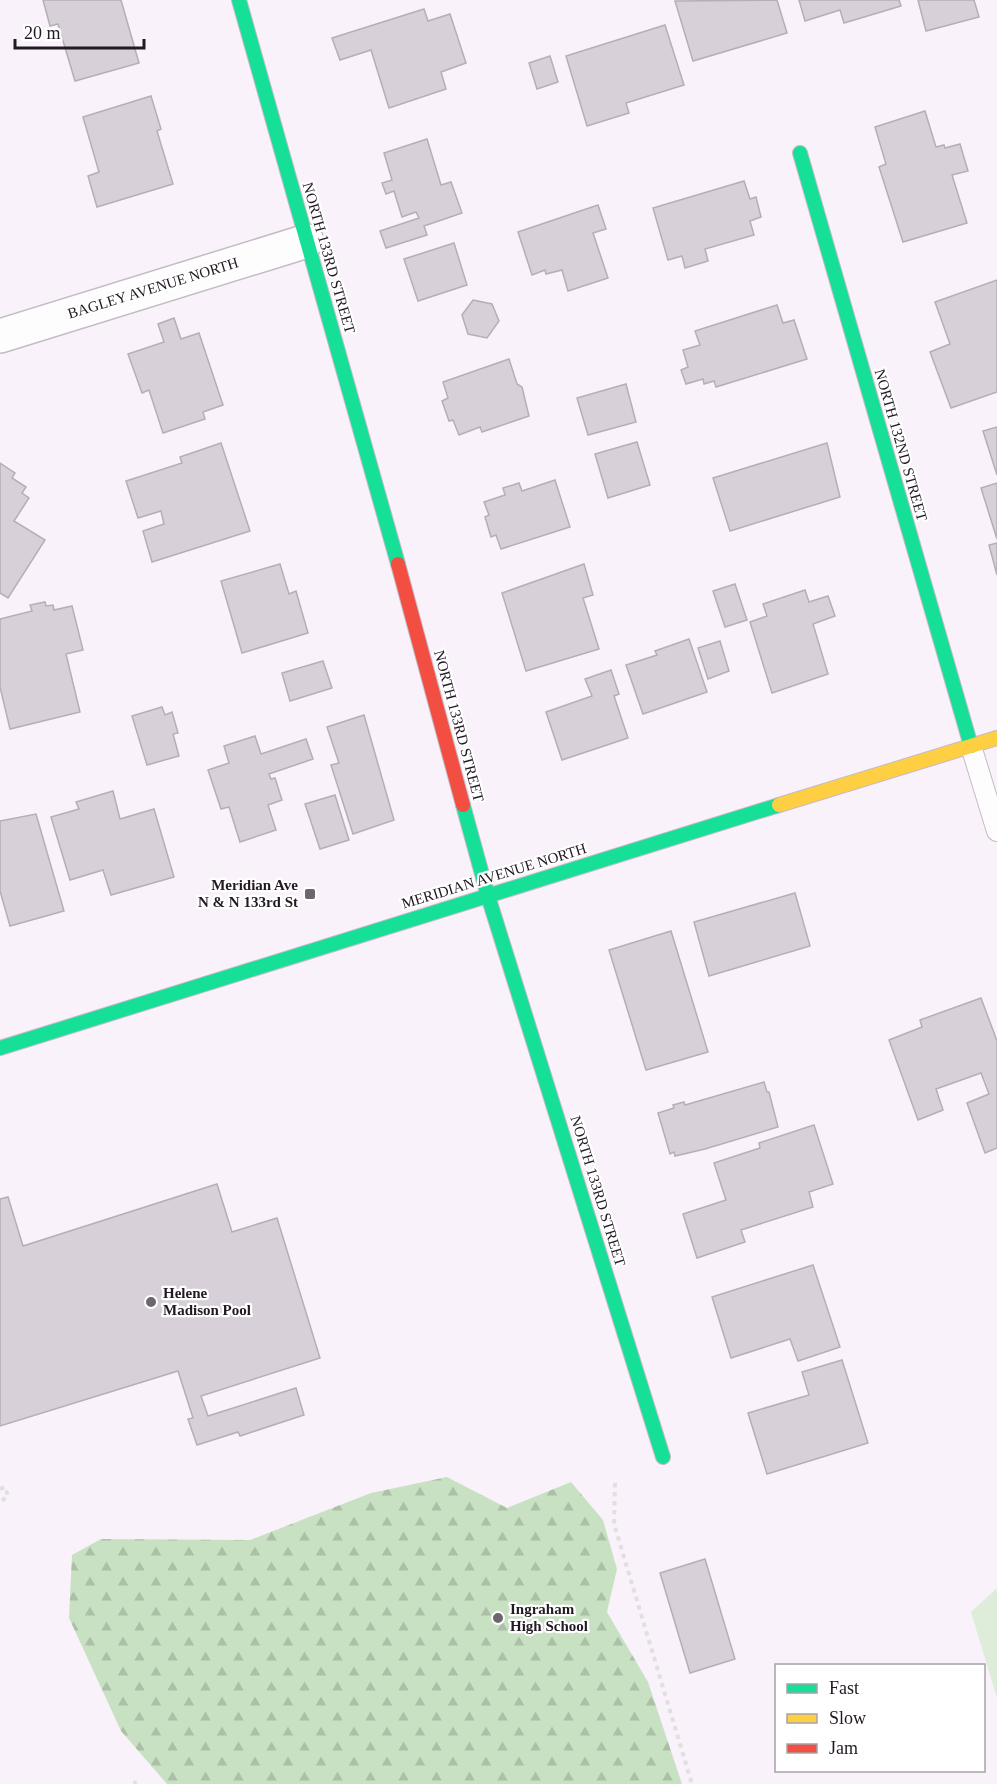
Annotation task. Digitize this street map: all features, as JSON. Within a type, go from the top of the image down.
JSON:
[{"type":"street","name":"NORTH 133RD STREET","points":[[239,0],[408,598],[488,896],[663,1457]]},
{"type":"street","name":"NORTH 132ND STREET","points":[[800,153],[971,746]]},
{"type":"street","name":"BAGLEY AVENUE NORTH","points":[[0,336],[307,241]]},
{"type":"street","name":"MERIDIAN AVENUE NORTH","points":[[0,1048],[997,738]]},
{"type":"lane","points":[[971,746],[997,831]]},
{"type":"path","points":[[615,1484],[614,1524],[692,1784]]},
{"type":"path","points":[[0,1489],[5,1487],[8,1496],[0,1502]]},
{"type":"green space","points":[[447,1477],[507,1508],[571,1482],[603,1520],[617,1569],[607,1612],[648,1682],[682,1784],[167,1784],[121,1731],[69,1618],[72,1555],[101,1539],[250,1540],[371,1493]]},
{"type":"green space","points":[[997,1588],[997,1698],[971,1612]]},
{"type":"building","points":[[43,0],[121,0],[139,63],[75,81],[58,24],[50,26]]},
{"type":"building","points":[[777,0],[787,33],[693,61],[675,1]]},
{"type":"building","points":[[799,0],[899,0],[901,6],[844,23],[840,10],[805,21]]},
{"type":"building","points":[[918,0],[974,0],[979,17],[926,31]]},
{"type":"building","points":[[424,9],[428,21],[450,14],[466,63],[441,72],[446,89],[389,108],[371,50],[340,60],[332,38]]},
{"type":"building","points":[[665,25],[684,85],[626,103],[629,113],[587,126],[566,56]]},
{"type":"building","points":[[550,56],[558,82],[537,89],[529,63]]},
{"type":"building","points":[[151,96],[161,129],[157,131],[173,184],[97,207],[88,176],[99,172],[83,117]]},
{"type":"building","points":[[925,111],[936,147],[944,145],[945,148],[960,144],[968,171],[952,175],[967,223],[903,242],[879,167],[886,164],[875,127]]},
{"type":"building","points":[[427,139],[441,185],[451,182],[462,213],[424,226],[427,235],[386,248],[380,231],[419,218],[416,212],[402,217],[394,191],[386,194],[382,183],[392,180],[384,153]]},
{"type":"building","points":[[744,181],[750,199],[756,197],[761,217],[750,221],[754,235],[705,249],[708,261],[685,268],[682,256],[668,260],[653,208]]},
{"type":"building","points":[[598,205],[606,229],[593,233],[608,278],[568,291],[562,270],[546,274],[545,270],[532,275],[518,232]]},
{"type":"building","points":[[454,243],[467,285],[418,301],[404,259]]},
{"type":"building","points":[[997,280],[997,392],[951,408],[930,352],[950,344],[935,302]]},
{"type":"building","points":[[473,300],[492,304],[499,321],[487,338],[468,334],[462,315]]},
{"type":"building","points":[[777,305],[783,323],[794,320],[807,359],[716,387],[714,381],[704,384],[703,379],[686,384],[681,370],[688,367],[683,350],[700,345],[695,331]]},
{"type":"building","points":[[174,318],[181,339],[199,333],[223,405],[203,412],[205,419],[163,433],[149,390],[142,393],[128,354],[164,342],[158,324]]},
{"type":"building","points":[[509,359],[517,384],[522,387],[529,416],[482,432],[480,427],[459,435],[453,420],[449,421],[442,401],[448,398],[443,382]]},
{"type":"building","points":[[626,384],[636,422],[588,435],[577,398]]},
{"type":"building","points":[[997,427],[997,475],[983,431]]},
{"type":"building","points":[[637,442],[650,485],[608,498],[595,454]]},
{"type":"building","points":[[221,443],[250,531],[152,562],[143,531],[164,524],[161,511],[138,518],[126,481],[182,463],[180,457]]},
{"type":"building","points":[[827,443],[840,497],[730,531],[713,478]]},
{"type":"building","points":[[0,463],[15,473],[12,478],[26,487],[22,493],[29,498],[14,521],[45,540],[8,598],[0,593]]},
{"type":"building","points":[[555,480],[570,527],[501,549],[496,535],[491,537],[485,517],[489,515],[484,502],[505,495],[503,488],[519,483],[522,491]]},
{"type":"building","points":[[997,483],[997,539],[981,488]]},
{"type":"building","points":[[997,543],[997,575],[989,545]]},
{"type":"building","points":[[280,564],[289,594],[296,591],[308,633],[242,653],[221,581]]},
{"type":"building","points":[[584,564],[593,595],[583,598],[599,649],[526,671],[502,593]]},
{"type":"building","points":[[735,584],[747,620],[725,627],[713,591]]},
{"type":"building","points":[[805,590],[809,602],[828,596],[835,616],[813,624],[828,674],[772,693],[750,622],[767,616],[763,604]]},
{"type":"building","points":[[45,602],[46,606],[53,605],[54,610],[72,606],[83,650],[66,654],[80,712],[10,729],[0,687],[0,619],[32,611],[30,605]]},
{"type":"building","points":[[689,639],[707,692],[643,714],[626,665],[657,655],[655,651]]},
{"type":"building","points":[[720,641],[729,671],[708,679],[698,648]]},
{"type":"building","points":[[323,661],[332,688],[290,701],[282,673]]},
{"type":"building","points":[[611,670],[619,694],[614,696],[628,738],[562,760],[546,712],[592,696],[585,679]]},
{"type":"building","points":[[162,707],[165,715],[172,712],[178,733],[173,734],[179,756],[147,765],[132,716]]},
{"type":"building","points":[[364,715],[394,820],[353,834],[331,765],[339,763],[327,727]]},
{"type":"building","points":[[255,736],[261,754],[306,739],[313,759],[269,774],[271,779],[275,778],[282,800],[268,805],[276,830],[240,842],[229,807],[221,809],[208,770],[229,763],[224,746]]},
{"type":"building","points":[[113,791],[120,819],[154,809],[174,877],[111,895],[103,870],[70,880],[51,817],[79,809],[76,802]]},
{"type":"building","points":[[335,795],[349,840],[320,849],[305,804]]},
{"type":"building","points":[[36,814],[64,911],[10,926],[0,891],[0,821]]},
{"type":"building","points":[[795,893],[810,946],[709,976],[694,922]]},
{"type":"building","points":[[671,931],[708,1052],[646,1070],[609,950]]},
{"type":"building","points":[[981,998],[997,1041],[997,1148],[985,1153],[967,1103],[989,1094],[981,1073],[936,1089],[943,1110],[918,1120],[889,1040],[922,1027],[920,1020]]},
{"type":"building","points":[[764,1082],[769,1092],[778,1127],[705,1149],[675,1156],[674,1152],[670,1154],[658,1113],[674,1108],[673,1105],[684,1102],[685,1105]]},
{"type":"building","points":[[814,1125],[833,1184],[809,1192],[813,1207],[741,1230],[745,1242],[697,1258],[683,1214],[726,1200],[714,1163],[760,1148],[759,1143]]},
{"type":"building","name":"Helene Madison Pool","points":[[217,1184],[232,1232],[277,1218],[320,1358],[201,1396],[208,1416],[296,1388],[304,1415],[240,1436],[238,1432],[197,1445],[188,1419],[193,1418],[178,1371],[0,1426],[0,1199],[8,1197],[23,1246]]},
{"type":"building","points":[[813,1265],[840,1347],[798,1361],[790,1339],[731,1358],[712,1297]]},
{"type":"building","points":[[842,1360],[868,1443],[767,1474],[748,1413],[809,1395],[802,1372]]},
{"type":"building","points":[[705,1559],[735,1659],[690,1673],[660,1573]]},
{"type":"traffic: fast","points":[[239,0],[398,564]]},
{"type":"traffic: fast","points":[[800,153],[971,746]]},
{"type":"traffic: fast","points":[[463,805],[488,896],[663,1457]]},
{"type":"traffic: fast","points":[[0,1048],[779,805]]},
{"type":"traffic: slow","points":[[779,805],[997,738]]},
{"type":"traffic: jam","points":[[398,564],[463,805]]},
{"type":"place","name":"Meridian Ave N & N 133rd St","points":[[310,894]]},
{"type":"place","name":"Helene Madison Pool","points":[[151,1302]]},
{"type":"place","name":"Ingraham High School","points":[[498,1618]]}]
